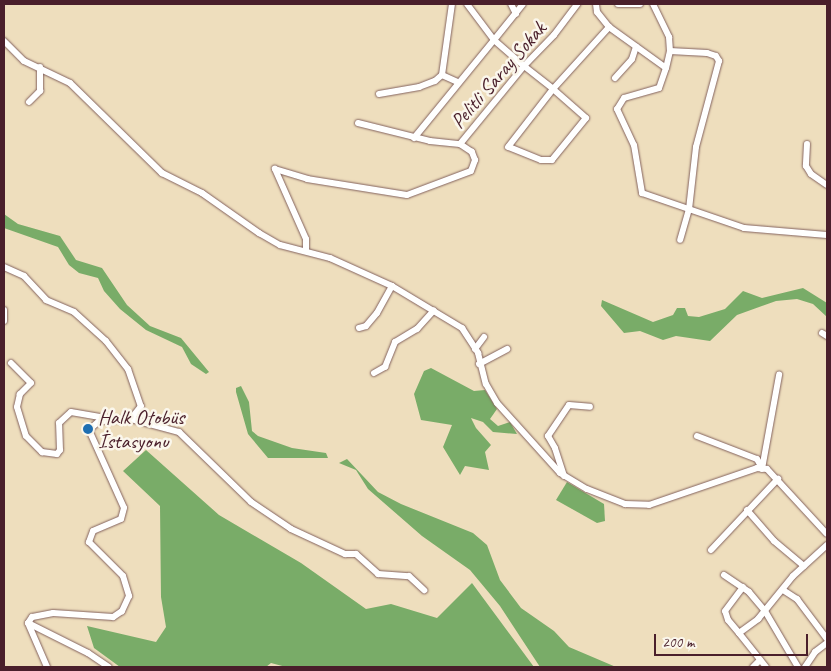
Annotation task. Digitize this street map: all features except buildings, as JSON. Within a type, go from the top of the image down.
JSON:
[{"type":"street","points":[[378,94],[419,87],[434,82],[442,75],[452,4]]},
{"type":"street","points":[[467,4],[494,40],[553,89],[586,118],[552,160],[541,160],[508,147],[553,89],[609,27]]},
{"type":"street","points":[[511,4],[516,14]]},
{"type":"street","points":[[414,138],[523,4]]},
{"type":"street","name":"Pelitli Saray Sokak","points":[[306,251],[306,239],[275,169],[307,179],[408,195],[471,171],[475,160],[472,152],[460,144],[524,66],[554,35],[577,4]]},
{"type":"street","points":[[596,4],[597,12],[609,27],[666,68]]},
{"type":"street","points":[[618,4],[640,4]]},
{"type":"street","points":[[653,4],[667,29],[670,51],[666,68],[659,88],[624,98],[619,104],[618,114],[634,145],[642,193],[744,228],[827,235]]},
{"type":"street","points":[[4,41],[15,55],[40,67],[75,88],[162,173],[202,193],[275,243],[330,258],[392,286],[462,328],[475,349],[486,384],[497,403],[540,454],[564,476],[587,489],[625,504],[649,505],[762,469]]},
{"type":"street","points":[[615,78],[632,59],[636,48]]},
{"type":"street","points":[[670,51],[707,53],[716,56],[719,62],[696,147],[689,209],[680,240]]},
{"type":"street","points":[[29,102],[40,91],[40,67]]},
{"type":"street","points":[[442,75],[458,82]]},
{"type":"street","points":[[358,123],[414,138],[460,144]]},
{"type":"street","points":[[807,144],[806,166],[811,174],[827,185]]},
{"type":"street","points":[[4,267],[24,276],[46,300],[63,306],[85,320],[118,354],[141,406],[131,420]]},
{"type":"street","points":[[359,328],[366,326],[377,313],[392,286]]},
{"type":"street","points":[[4,310],[4,320]]},
{"type":"street","points":[[374,373],[385,367],[395,342],[417,329],[434,310]]},
{"type":"street","points":[[475,349],[484,337]]},
{"type":"street","points":[[479,364],[508,349]]},
{"type":"street","points":[[11,363],[31,383],[20,394],[17,407],[26,436],[42,452],[57,454],[60,450],[59,423],[71,412],[86,412],[122,422]]},
{"type":"street","points":[[762,469],[779,375]]},
{"type":"street","points":[[564,476],[555,448],[548,436],[569,405],[590,407]]},
{"type":"street","points":[[28,623],[32,617],[42,613],[113,617],[122,611],[128,596],[123,576],[89,542],[93,531],[121,518],[124,508],[89,430],[100,421],[122,422],[131,420],[179,432],[251,502],[291,530],[345,554],[356,554],[378,574],[409,576],[424,590]]},
{"type":"street","points":[[697,436],[757,459],[762,469],[778,479],[827,534]]},
{"type":"street","points":[[711,550],[778,479]]},
{"type":"street","points":[[747,510],[774,542],[804,566]]},
{"type":"street","points":[[739,633],[765,611],[804,566],[827,545]]},
{"type":"street","points":[[724,575],[743,587],[765,611],[798,667]]},
{"type":"street","points":[[743,587],[725,610],[728,620],[766,667]]},
{"type":"street","points":[[783,590],[792,595],[825,628],[827,641],[815,652],[805,667]]},
{"type":"street","points":[[28,623],[47,667]]},
{"type":"street","points":[[28,623],[88,653],[109,667]]},
{"type":"street","points":[[753,667],[760,660]]},
{"type":"green space","points":[[4,214],[18,224],[60,236],[76,260],[102,268],[127,305],[150,326],[181,338],[209,372],[206,374],[191,364],[182,347],[146,330],[120,309],[104,291],[98,278],[79,273],[69,265],[58,247],[4,228]]},
{"type":"green space","points":[[803,288],[827,303],[827,317],[813,304],[797,299],[776,301],[737,315],[710,341],[676,336],[663,340],[640,331],[624,333],[601,306],[602,300],[653,322],[673,315],[677,308],[685,308],[688,316],[699,317],[725,309],[743,291],[762,298]]},
{"type":"green space","points":[[431,368],[474,391],[485,390],[497,409],[490,419],[498,426],[510,422],[517,434],[493,432],[483,422],[471,418],[476,428],[491,445],[485,452],[489,470],[465,466],[460,475],[443,447],[452,425],[421,420],[414,394],[424,371]]},
{"type":"green space","points":[[241,386],[249,402],[252,431],[258,436],[292,448],[326,453],[328,458],[268,458],[248,434],[236,392],[236,388]]},
{"type":"green space","points":[[146,450],[219,515],[301,563],[366,609],[391,604],[437,618],[472,583],[534,667],[286,667],[271,663],[266,667],[120,667],[94,648],[87,626],[156,642],[166,627],[161,597],[160,506],[123,471]]},
{"type":"green space","points":[[347,459],[378,492],[401,504],[473,533],[487,545],[500,580],[521,608],[554,631],[569,647],[616,667],[540,667],[500,606],[470,570],[422,536],[368,489],[356,470],[339,463]]},
{"type":"green space","points":[[567,482],[604,504],[605,521],[597,523],[556,500]]},
{"type":"place","name":"Halk Otobüs İstasyonu","points":[[88,429]]}]
